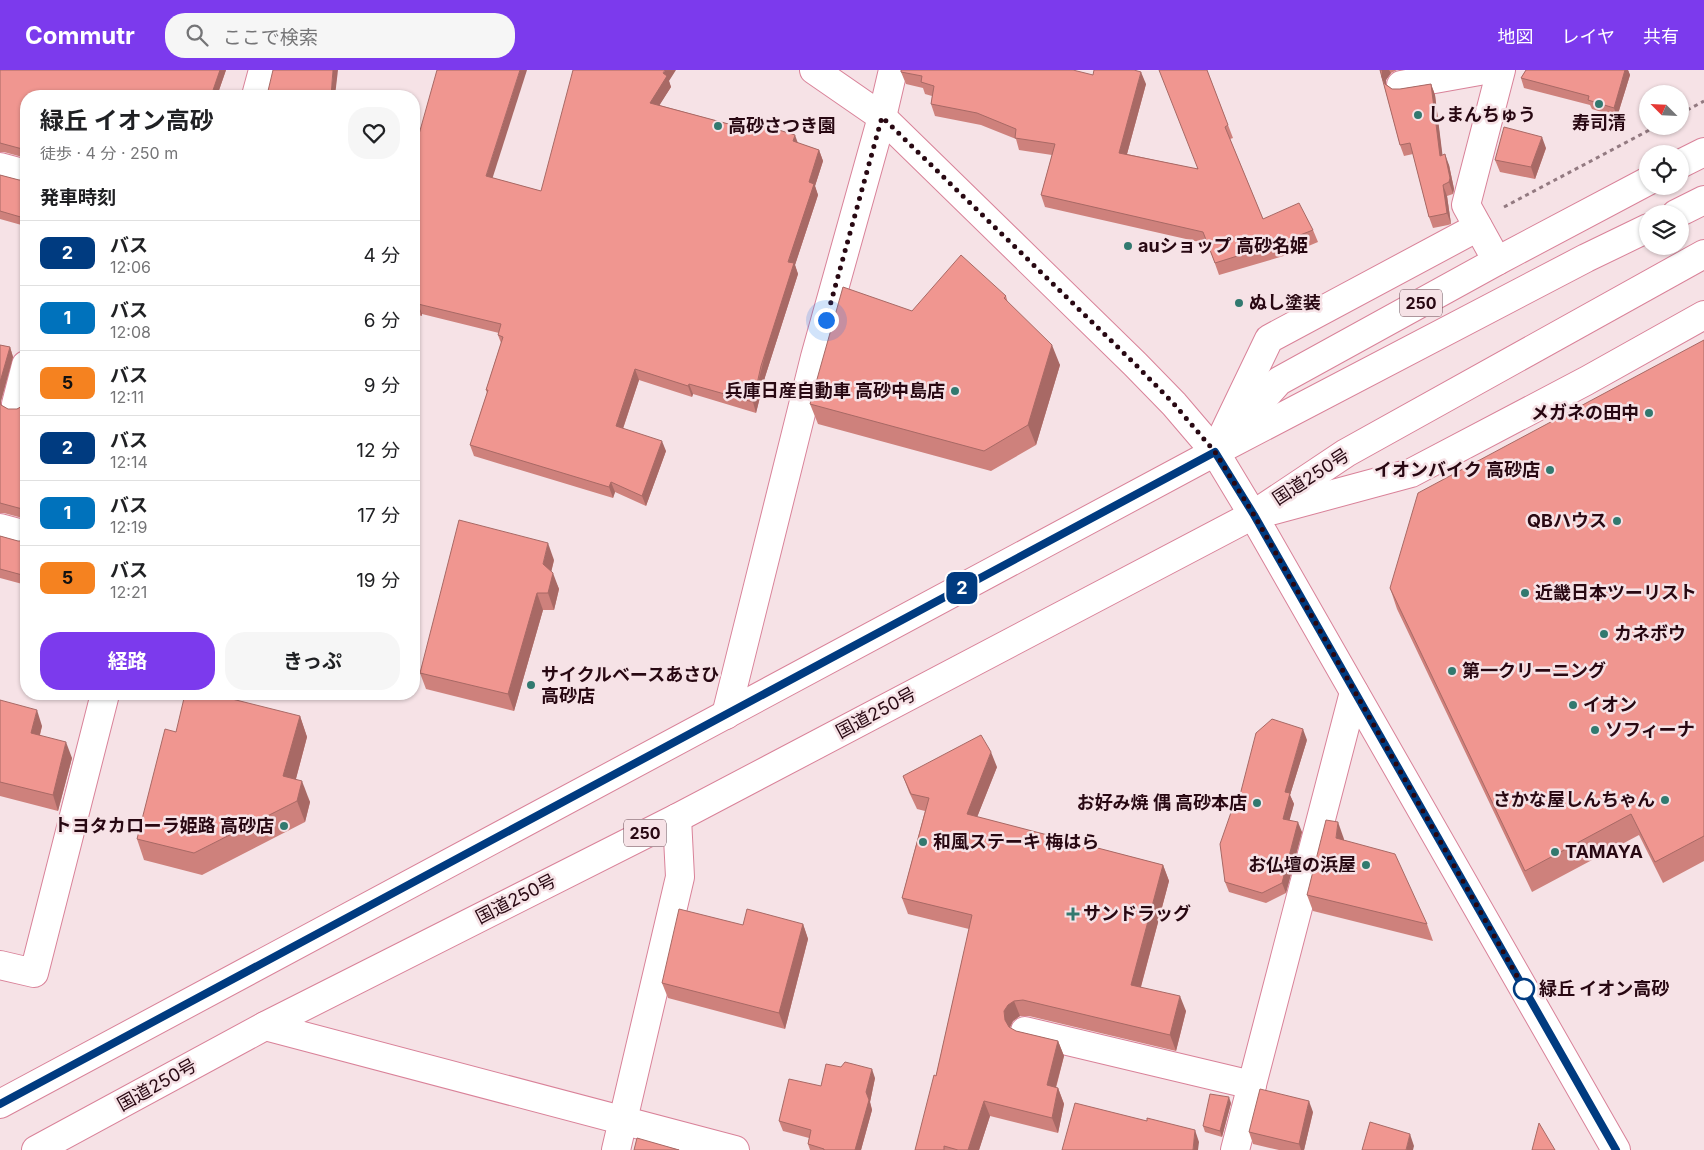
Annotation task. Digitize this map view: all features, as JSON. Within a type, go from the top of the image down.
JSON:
[{"type":"main road","points":[[258,90],[263,70]]},
{"type":"main road","points":[[814,70],[882,117],[1135,364],[1174,404],[1215,452],[1254,515],[1616,1150]]},
{"type":"main road","points":[[726,715],[815,357],[882,117],[893,70]]},
{"type":"main road","points":[[1402,84],[1494,71],[1466,205],[1497,261]]},
{"type":"main road","points":[[1689,160],[1704,152]]},
{"type":"main road","points":[[0,167],[20,172]]},
{"type":"main road","name":"250","points":[[1215,452],[1279,381],[1497,261],[1639,186]]},
{"type":"main road","points":[[1689,208],[1704,200]]},
{"type":"main road","points":[[1215,452],[1269,339],[1478,227]]},
{"type":"main road","name":"250","points":[[0,1104],[1215,452],[1586,258],[1639,232]]},
{"type":"main road","name":"国道250号","points":[[36,1150],[265,1026],[676,818],[1254,515],[1346,453],[1704,254]]},
{"type":"main road","name":"250","points":[[1254,515],[1411,473],[1586,381],[1704,315]]},
{"type":"main road","points":[[14,404],[20,385]]},
{"type":"main road","points":[[0,528],[20,533]]},
{"type":"main road","points":[[1235,1150],[1354,692]]},
{"type":"main road","points":[[0,965],[34,973],[103,700]]},
{"type":"main road","points":[[616,1150],[680,877],[676,818]]},
{"type":"main road","points":[[265,1026],[735,1150]]},
{"type":"main road","points":[[1025,1031],[1252,1085]]},
{"type":"path","points":[[1689,110],[1704,102]]},
{"type":"building","points":[[0,70],[220,70],[213,90],[20,90],[20,148],[0,143]]},
{"type":"building","points":[[273,70],[333,70],[331,90],[268,90]]},
{"type":"building","points":[[437,70],[520,70],[486,176],[541,191],[573,70],[665,70],[663,73],[667,76],[650,103],[751,130],[753,122],[795,135],[793,141],[819,150],[809,182],[814,184],[788,262],[794,263],[761,366],[753,402],[689,384],[688,386],[635,369],[616,426],[662,441],[642,496],[611,482],[609,487],[470,445],[503,337],[498,335],[501,324],[420,304],[420,131]]},
{"type":"building","points":[[901,70],[1073,70],[1093,75],[1094,70],[1134,70],[1141,72],[1119,153],[1198,169],[1159,70],[1207,70],[1228,125],[1225,127],[1263,219],[1299,203],[1313,230],[1215,263],[1203,232],[1041,195],[1055,144],[1015,138],[1016,129],[977,113],[931,104],[934,86],[921,82],[922,76],[901,72]]},
{"type":"building","points":[[1380,70],[1382,70],[1385,84],[1392,89],[1431,84],[1440,156],[1445,154],[1450,178],[1449,182],[1443,185],[1447,213],[1429,217],[1410,143],[1400,145]]},
{"type":"building","points":[[1526,70],[1625,70],[1614,108],[1588,100],[1589,96],[1521,78]]},
{"type":"building","points":[[1504,127],[1542,137],[1531,167],[1495,160]]},
{"type":"building","points":[[0,175],[20,180],[20,217],[0,211]]},
{"type":"building","points":[[961,255],[1006,296],[1004,298],[1052,345],[1028,425],[984,451],[810,404],[843,287],[912,311]]},
{"type":"building","name":"イオン","points":[[1704,340],[1704,836],[1655,862],[1631,814],[1525,871],[1390,588],[1418,493]]},
{"type":"building","points":[[0,345],[10,347],[0,382]]},
{"type":"building","points":[[0,403],[8,409],[20,407],[20,508],[0,503]]},
{"type":"building","points":[[459,520],[548,543],[543,564],[553,573],[548,593],[537,593],[508,694],[420,673]]},
{"type":"building","points":[[0,536],[20,541],[20,574],[0,569]]},
{"type":"building","points":[[0,700],[37,710],[31,733],[66,742],[53,795],[0,782]]},
{"type":"building","points":[[184,700],[236,700],[300,716],[283,776],[302,781],[297,801],[194,853],[137,839],[165,729],[176,732]]},
{"type":"building","points":[[1272,719],[1303,729],[1285,792],[1290,793],[1283,819],[1298,822],[1282,883],[1262,893],[1225,882],[1220,844],[1235,801],[1240,795],[1256,733]]},
{"type":"building","points":[[981,735],[991,752],[967,814],[1163,865],[1131,985],[1180,996],[1170,1035],[1023,1000],[1014,1001],[1004,1011],[1005,1020],[1009,1027],[1016,1031],[1058,1041],[1047,1085],[1058,1088],[1052,1118],[984,1101],[968,1150],[958,1150],[944,1146],[944,1150],[915,1150],[934,1075],[936,1076],[972,915],[902,898],[929,798],[911,794],[903,776]]},
{"type":"building","points":[[1326,820],[1338,822],[1336,838],[1395,854],[1427,924],[1307,895]]},
{"type":"building","points":[[679,909],[743,925],[747,909],[803,924],[779,1013],[662,983]]},
{"type":"building","points":[[845,1062],[872,1069],[866,1092],[869,1100],[855,1150],[824,1150],[808,1144],[811,1130],[779,1121],[789,1079],[821,1086],[826,1064],[841,1067]]},
{"type":"building","points":[[1260,1089],[1309,1101],[1299,1144],[1249,1132]]},
{"type":"building","points":[[1210,1094],[1229,1097],[1220,1131],[1203,1126]]},
{"type":"building","points":[[1075,1103],[1147,1121],[1147,1118],[1195,1130],[1193,1150],[1062,1150]]},
{"type":"building","points":[[1370,1122],[1410,1134],[1406,1150],[1362,1150]]},
{"type":"building","points":[[1539,1123],[1555,1150],[1532,1150]]},
{"type":"building","points":[[637,1138],[679,1150],[634,1150]]},
{"type":"bus line","name":"2","points":[[0,1104],[1215,452],[1254,515],[1616,1150]]},
{"type":"place","name":"寿司清","points":[[1599,104]]},
{"type":"place","name":"しまんちゅう","points":[[1418,115]]},
{"type":"place","name":"高砂さつき園","points":[[718,126]]},
{"type":"place","name":"auショップ 高砂名姫","points":[[1128,246]]},
{"type":"place","name":"ぬし塗装","points":[[1239,303]]},
{"type":"place","name":"兵庫日産自動車 高砂中島店","points":[[955,391]]},
{"type":"place","name":"メガネの田中","points":[[1649,413]]},
{"type":"place","name":"イオンバイク 高砂店","points":[[1550,470]]},
{"type":"place","name":"QBハウス","points":[[1617,521]]},
{"type":"place","name":"近畿日本ツーリスト","points":[[1525,593]]},
{"type":"place","name":"カネボウ","points":[[1604,634]]},
{"type":"place","name":"第一クリーニング","points":[[1452,671]]},
{"type":"place","name":"サイクルベースあさひ 高砂店","points":[[531,685]]},
{"type":"place","name":"イオン","points":[[1573,705]]},
{"type":"place","name":"ソフィーナ","points":[[1595,730]]},
{"type":"place","name":"さかな屋しんちゃん","points":[[1665,800]]},
{"type":"place","name":"お好み焼 偶 高砂本店","points":[[1257,803]]},
{"type":"place","name":"トヨタカローラ姫路 高砂店","points":[[284,826]]},
{"type":"place","name":"和風ステーキ 梅はら","points":[[923,842]]},
{"type":"place","name":"TAMAYA","points":[[1555,852]]},
{"type":"place","name":"お仏壇の浜屋","points":[[1366,865]]},
{"type":"place","name":"サンドラッグ","points":[[1073,914]]},
{"type":"place","name":"緑丘 イオン高砂","points":[[1524,989]]},
{"type":"route","points":[[826,320],[882,117],[1135,364],[1174,404],[1215,452],[1254,515],[1529,997],[1524,989]]}]
